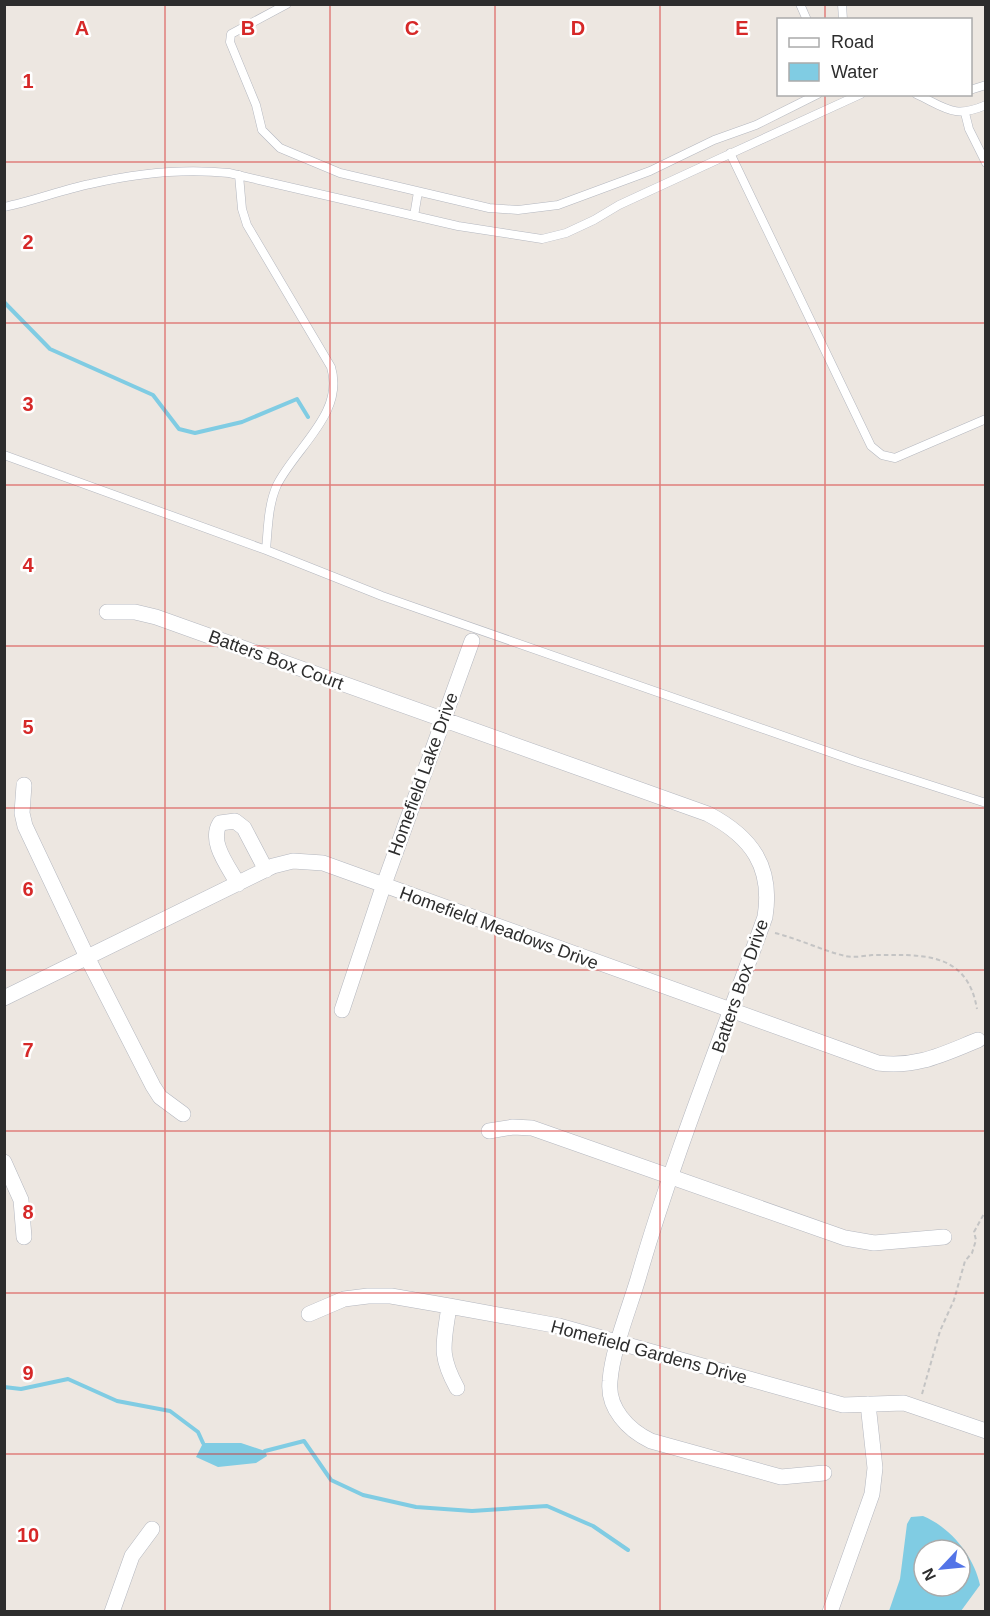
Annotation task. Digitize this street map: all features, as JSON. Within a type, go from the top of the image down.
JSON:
[{"type":"street","name":"Batters Box Court","points":[[107,612],[135,612],[156,616],[442,720]]},
{"type":"street","name":"Homefield Lake Drive","points":[[342,1010],[383,887],[472,641]]},
{"type":"street","name":"Batters Box Drive","points":[[442,720],[708,814],[744,837],[757,856],[765,877],[768,900],[760,930],[649,1240],[619,1342],[610,1380],[610,1392],[614,1405],[634,1432],[651,1441],[781,1477],[824,1473]]},
{"type":"street","points":[[24,785],[22,813],[25,826],[87,957],[153,1086],[160,1097],[183,1114]]},
{"type":"street","points":[[237,884],[217,842],[216,831],[220,824],[235,821],[244,828],[266,870]]},
{"type":"street","name":"Homefield Meadows Drive","points":[[4,998],[266,870],[293,861],[323,863],[383,887],[851,1055],[896,1065],[919,1064],[978,1040]]},
{"type":"street","points":[[489,1131],[513,1127],[532,1128],[844,1238],[874,1244],[944,1237]]},
{"type":"street","points":[[4,1162],[21,1200],[24,1237]]},
{"type":"street","name":"Homefield Gardens Drive","points":[[309,1314],[344,1299],[368,1296],[391,1296],[449,1306],[559,1326],[843,1405],[904,1403],[986,1431]]},
{"type":"street","points":[[449,1306],[442,1353],[445,1365],[457,1388]]},
{"type":"street","points":[[830,1611],[872,1494],[875,1468],[868,1404]]},
{"type":"street","points":[[112,1611],[132,1556],[152,1529]]},
{"type":"lane","points":[[287,4],[231,34],[230,42],[256,105],[262,130],[280,148],[340,173],[489,208],[518,210],[558,205],[650,171],[714,140],[766,121],[814,96]]},
{"type":"lane","points":[[800,4],[806,18]]},
{"type":"lane","points":[[4,207],[89,184],[142,173],[195,169],[239,175],[502,234],[542,239],[566,233],[730,153],[857,96]]},
{"type":"lane","points":[[920,96],[958,113],[965,113],[986,105]]},
{"type":"lane","points":[[965,113],[969,129],[986,164]]},
{"type":"lane","points":[[730,153],[860,428],[871,446],[882,455],[895,458],[986,419]]},
{"type":"lane","points":[[239,175],[242,209],[247,225],[331,367],[335,380],[330,408],[300,448],[277,487],[271,504],[266,550]]},
{"type":"lane","points":[[414,216],[418,192]]},
{"type":"lane","points":[[4,455],[266,550],[382,596],[858,762],[986,802]]},
{"type":"path","points":[[760,930],[798,938],[847,956],[898,956],[945,961],[956,966],[967,984],[977,1009]]},
{"type":"path","points":[[922,1396],[940,1331],[954,1300],[965,1261],[972,1253],[976,1240],[974,1232],[986,1210]]},
{"type":"water","points":[[203,1443],[241,1443],[265,1451],[267,1456],[256,1463],[218,1467],[196,1457]]},
{"type":"water","points":[[923,1516],[942,1527],[954,1538],[912,1538],[912,1598],[970,1598],[961,1611],[889,1611],[900,1579],[907,1524],[911,1517]]},
{"type":"water","points":[[972,1564],[977,1574],[980,1585],[972,1596]]},
{"type":"waterway","points":[[4,302],[50,349],[153,395],[179,429],[195,433],[242,422],[297,399],[308,417]]},
{"type":"waterway","points":[[4,1387],[21,1389],[68,1379],[117,1401],[170,1411],[198,1432],[203,1443]]},
{"type":"waterway","points":[[265,1451],[304,1441],[331,1480],[363,1495],[416,1507],[472,1511],[547,1506],[593,1526],[628,1550]]}]
